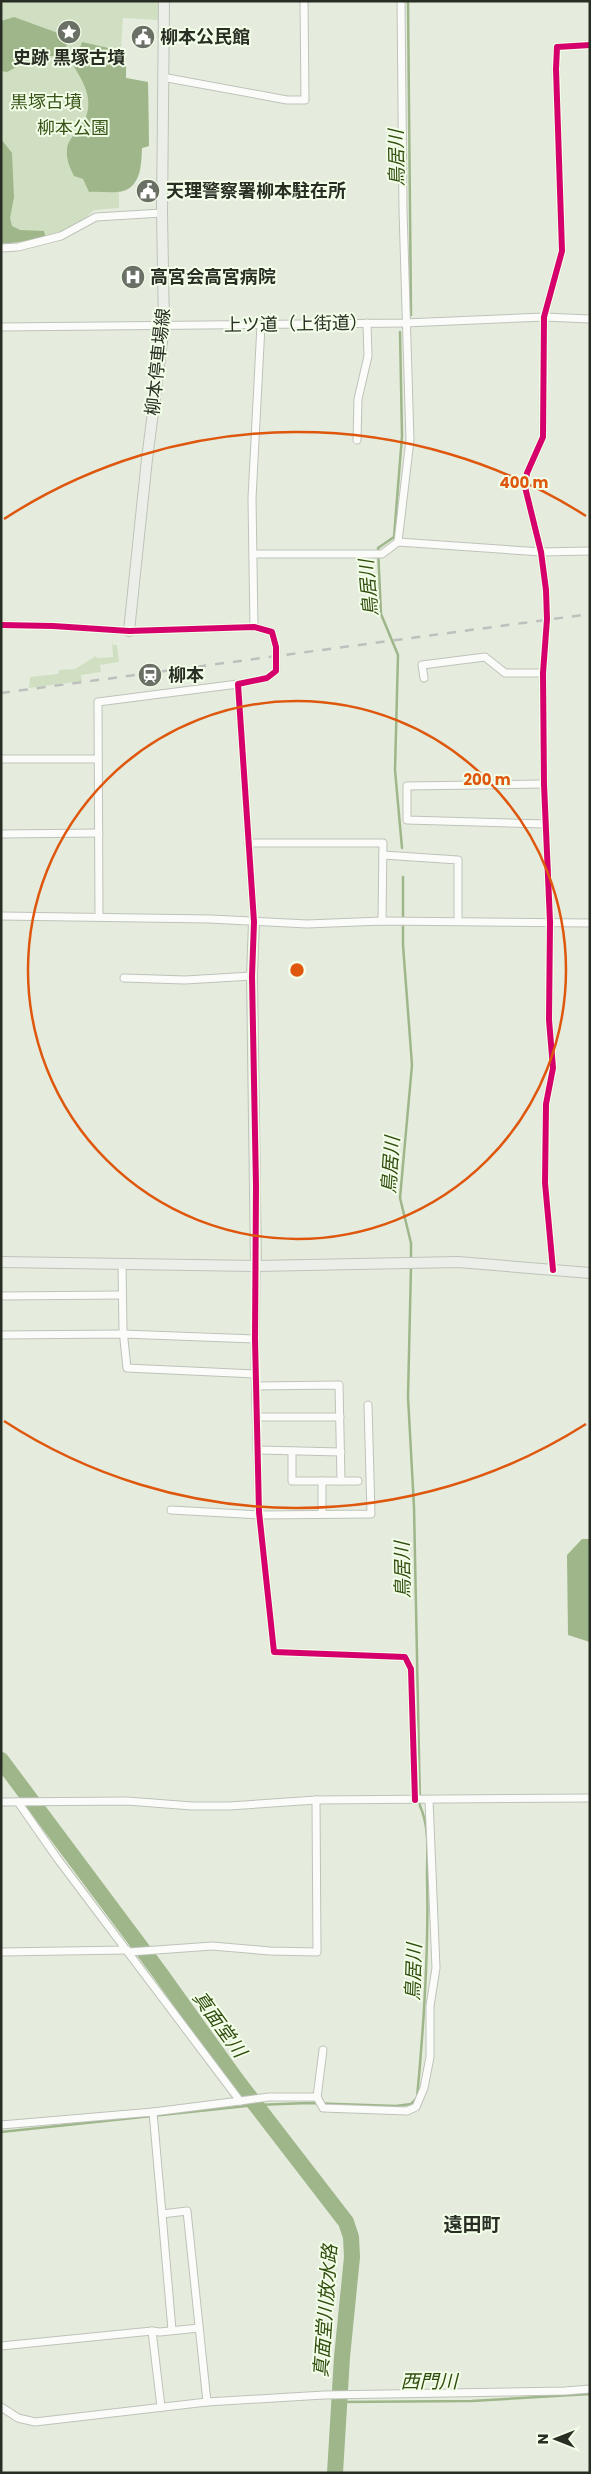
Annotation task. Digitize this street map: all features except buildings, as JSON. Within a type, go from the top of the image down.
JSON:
[{"type":"street","name":"柳本停車場線","points":[[129,632],[147,459],[164,326],[162,77],[164,1]]},
{"type":"street","points":[[162,77],[287,100],[305,100],[304,1]]},
{"type":"street","points":[[398,542],[410,440],[405,323],[401,1]]},
{"type":"street","points":[[553,1270],[545,1183],[546,1104],[553,1068],[549,1020],[550,922],[544,784],[543,673],[547,620],[546,590],[541,552],[525,487],[527,473],[543,438],[544,317],[562,251],[556,69],[557,47],[590,45]]},
{"type":"street","points":[[1,248],[31,244],[61,236],[96,216],[162,213]]},
{"type":"street","name":"上ツ道（上街道）","points":[[1,327],[405,323],[544,317],[590,318]]},
{"type":"street","points":[[357,440],[358,399],[368,356],[367,323]]},
{"type":"street","points":[[254,627],[255,554],[252,498],[254,429],[261,325]]},
{"type":"street","points":[[255,554],[380,554],[398,542],[541,552],[590,551]]},
{"type":"street","points":[[1,625],[53,626],[129,632],[254,627],[272,632],[276,647],[276,671],[267,678],[238,684],[98,702],[99,917]]},
{"type":"street","points":[[424,678],[422,665],[484,657],[504,673],[543,673]]},
{"type":"street","points":[[238,684],[254,922],[252,976],[256,1266],[255,1374],[260,1515],[274,1652],[406,1657],[411,1669],[415,1800]]},
{"type":"street","points":[[1,759],[97,759]]},
{"type":"street","points":[[544,784],[407,786],[407,820],[546,824]]},
{"type":"street","points":[[1,834],[99,833]]},
{"type":"street","points":[[248,843],[383,844],[382,921]]},
{"type":"street","points":[[383,855],[458,860],[458,922]]},
{"type":"street","points":[[1,916],[210,919],[307,924],[382,921],[590,923]]},
{"type":"street","points":[[124,978],[185,980],[252,976]]},
{"type":"street","points":[[1,1262],[256,1266],[458,1262],[590,1274]]},
{"type":"street","points":[[122,1264],[123,1334],[127,1368],[255,1374]]},
{"type":"street","points":[[1,1296],[122,1295]]},
{"type":"street","points":[[1,1335],[123,1334],[255,1339]]},
{"type":"street","points":[[256,1386],[339,1385],[341,1481]]},
{"type":"street","points":[[170,1510],[260,1515],[372,1514],[368,1405]]},
{"type":"street","points":[[257,1417],[340,1417]]},
{"type":"street","points":[[258,1450],[341,1452]]},
{"type":"street","points":[[292,1451],[292,1481],[358,1481]]},
{"type":"street","points":[[322,1482],[322,1514]]},
{"type":"street","points":[[1,1802],[40,1800],[127,1801],[210,1806],[316,1800],[590,1798]]},
{"type":"street","points":[[1,1952],[130,1951],[212,1946],[270,1951],[317,1952],[316,1800]]},
{"type":"street","points":[[323,2050],[318,2097],[323,2108],[407,2111],[416,2107],[424,2088],[430,2057],[430,2006],[436,1968],[429,1800]]},
{"type":"street","points":[[21,1802],[57,1858],[130,1951],[242,2100]]},
{"type":"street","points":[[1,2125],[153,2112],[262,2098],[318,2097]]},
{"type":"street","points":[[153,2112],[172,2330]]},
{"type":"street","points":[[162,2214],[186,2211],[206,2402]]},
{"type":"street","points":[[1,2346],[152,2330],[160,2332],[199,2328]]},
{"type":"street","points":[[152,2330],[161,2407]]},
{"type":"street","points":[[1,2407],[18,2418],[35,2422],[206,2402],[346,2394],[590,2389]]},
{"type":"green space","name":"柳本公園","points":[[3,1],[158,1],[158,20],[123,18],[121,47],[126,57],[126,78],[148,82],[149,146],[142,148],[141,170],[137,180],[119,192],[119,208],[94,210],[82,221],[46,239],[1,244],[1,21],[3,20]]},
{"type":"green space","points":[[112,638],[113,645],[117,645],[119,662],[100,665],[101,672],[81,675],[82,681],[29,688],[30,677],[58,674],[59,670],[75,669],[96,656],[97,658],[113,657]]},
{"type":"shaded area","points":[[14,17],[69,37],[63,57],[39,55],[7,72],[1,71],[1,21]]},
{"type":"shaded area","points":[[82,42],[117,50],[126,57],[126,78],[148,82],[149,146],[142,148],[138,176],[131,187],[125,191],[89,192],[83,179],[74,176],[69,163],[68,144],[84,122],[88,106],[86,91],[74,67]]},
{"type":"shaded area","points":[[1,139],[12,153],[14,197],[10,218],[12,226],[20,230],[44,231],[46,239],[1,244]]},
{"type":"shaded area","points":[[582,1539],[590,1539],[590,1642],[568,1635],[567,1555]]},
{"type":"waterway","name":"鳥居川","points":[[408,1],[411,315]]},
{"type":"waterway","name":"鳥居川","points":[[400,332],[402,436],[394,537],[378,548],[381,614],[398,655],[395,770],[402,848]]},
{"type":"waterway","name":"鳥居川","points":[[403,877],[403,945],[412,1065],[400,1198],[411,1243],[411,1261]]},
{"type":"waterway","name":"鳥居川","points":[[1,2132],[256,2105],[308,2103],[396,2106],[411,2104],[417,2098],[427,1960],[427,1832],[420,1806],[414,1507],[408,1397],[411,1266]]},
{"type":"waterway","name":"真面堂川","points":[[1,1760],[160,1973],[235,2078],[346,2222],[351,2237],[352,2257],[342,2357],[335,2473]]},
{"type":"waterway","name":"西門川","points":[[339,2402],[472,2401],[590,2394]]},
{"type":"railway","points":[[1,693],[590,614]]},
{"type":"cycle path","points":[[553,1270],[545,1183],[546,1104],[553,1068],[549,1020],[550,922],[544,784],[543,673],[547,619],[546,590],[541,552],[525,487],[527,473],[543,437],[544,317],[562,251],[556,69],[557,47],[590,45]]},
{"type":"cycle path","points":[[1,625],[129,631],[254,627],[272,632],[276,647],[276,671],[267,678],[238,684],[254,922],[252,976],[256,1186],[255,1339],[259,1512],[274,1652],[405,1657],[411,1669],[415,1800]]},
{"type":"place","name":"史跡 黒塚古墳","points":[[69,32]]},
{"type":"place","name":"柳本公民館","points":[[143,37]]},
{"type":"place","name":"天理警察署柳本駐在所","points":[[148,191]]},
{"type":"place","name":"高宮会高宮病院","points":[[133,277]]},
{"type":"place","name":"柳本","points":[[150,675]]},
{"type":"district","name":"遠田町","points":[[472,2224]]},
{"type":"park label","name":"黒塚古墳","points":[[46,102]]},
{"type":"water label","name":"真面堂川放水路","points":[[325,2311]]}]
